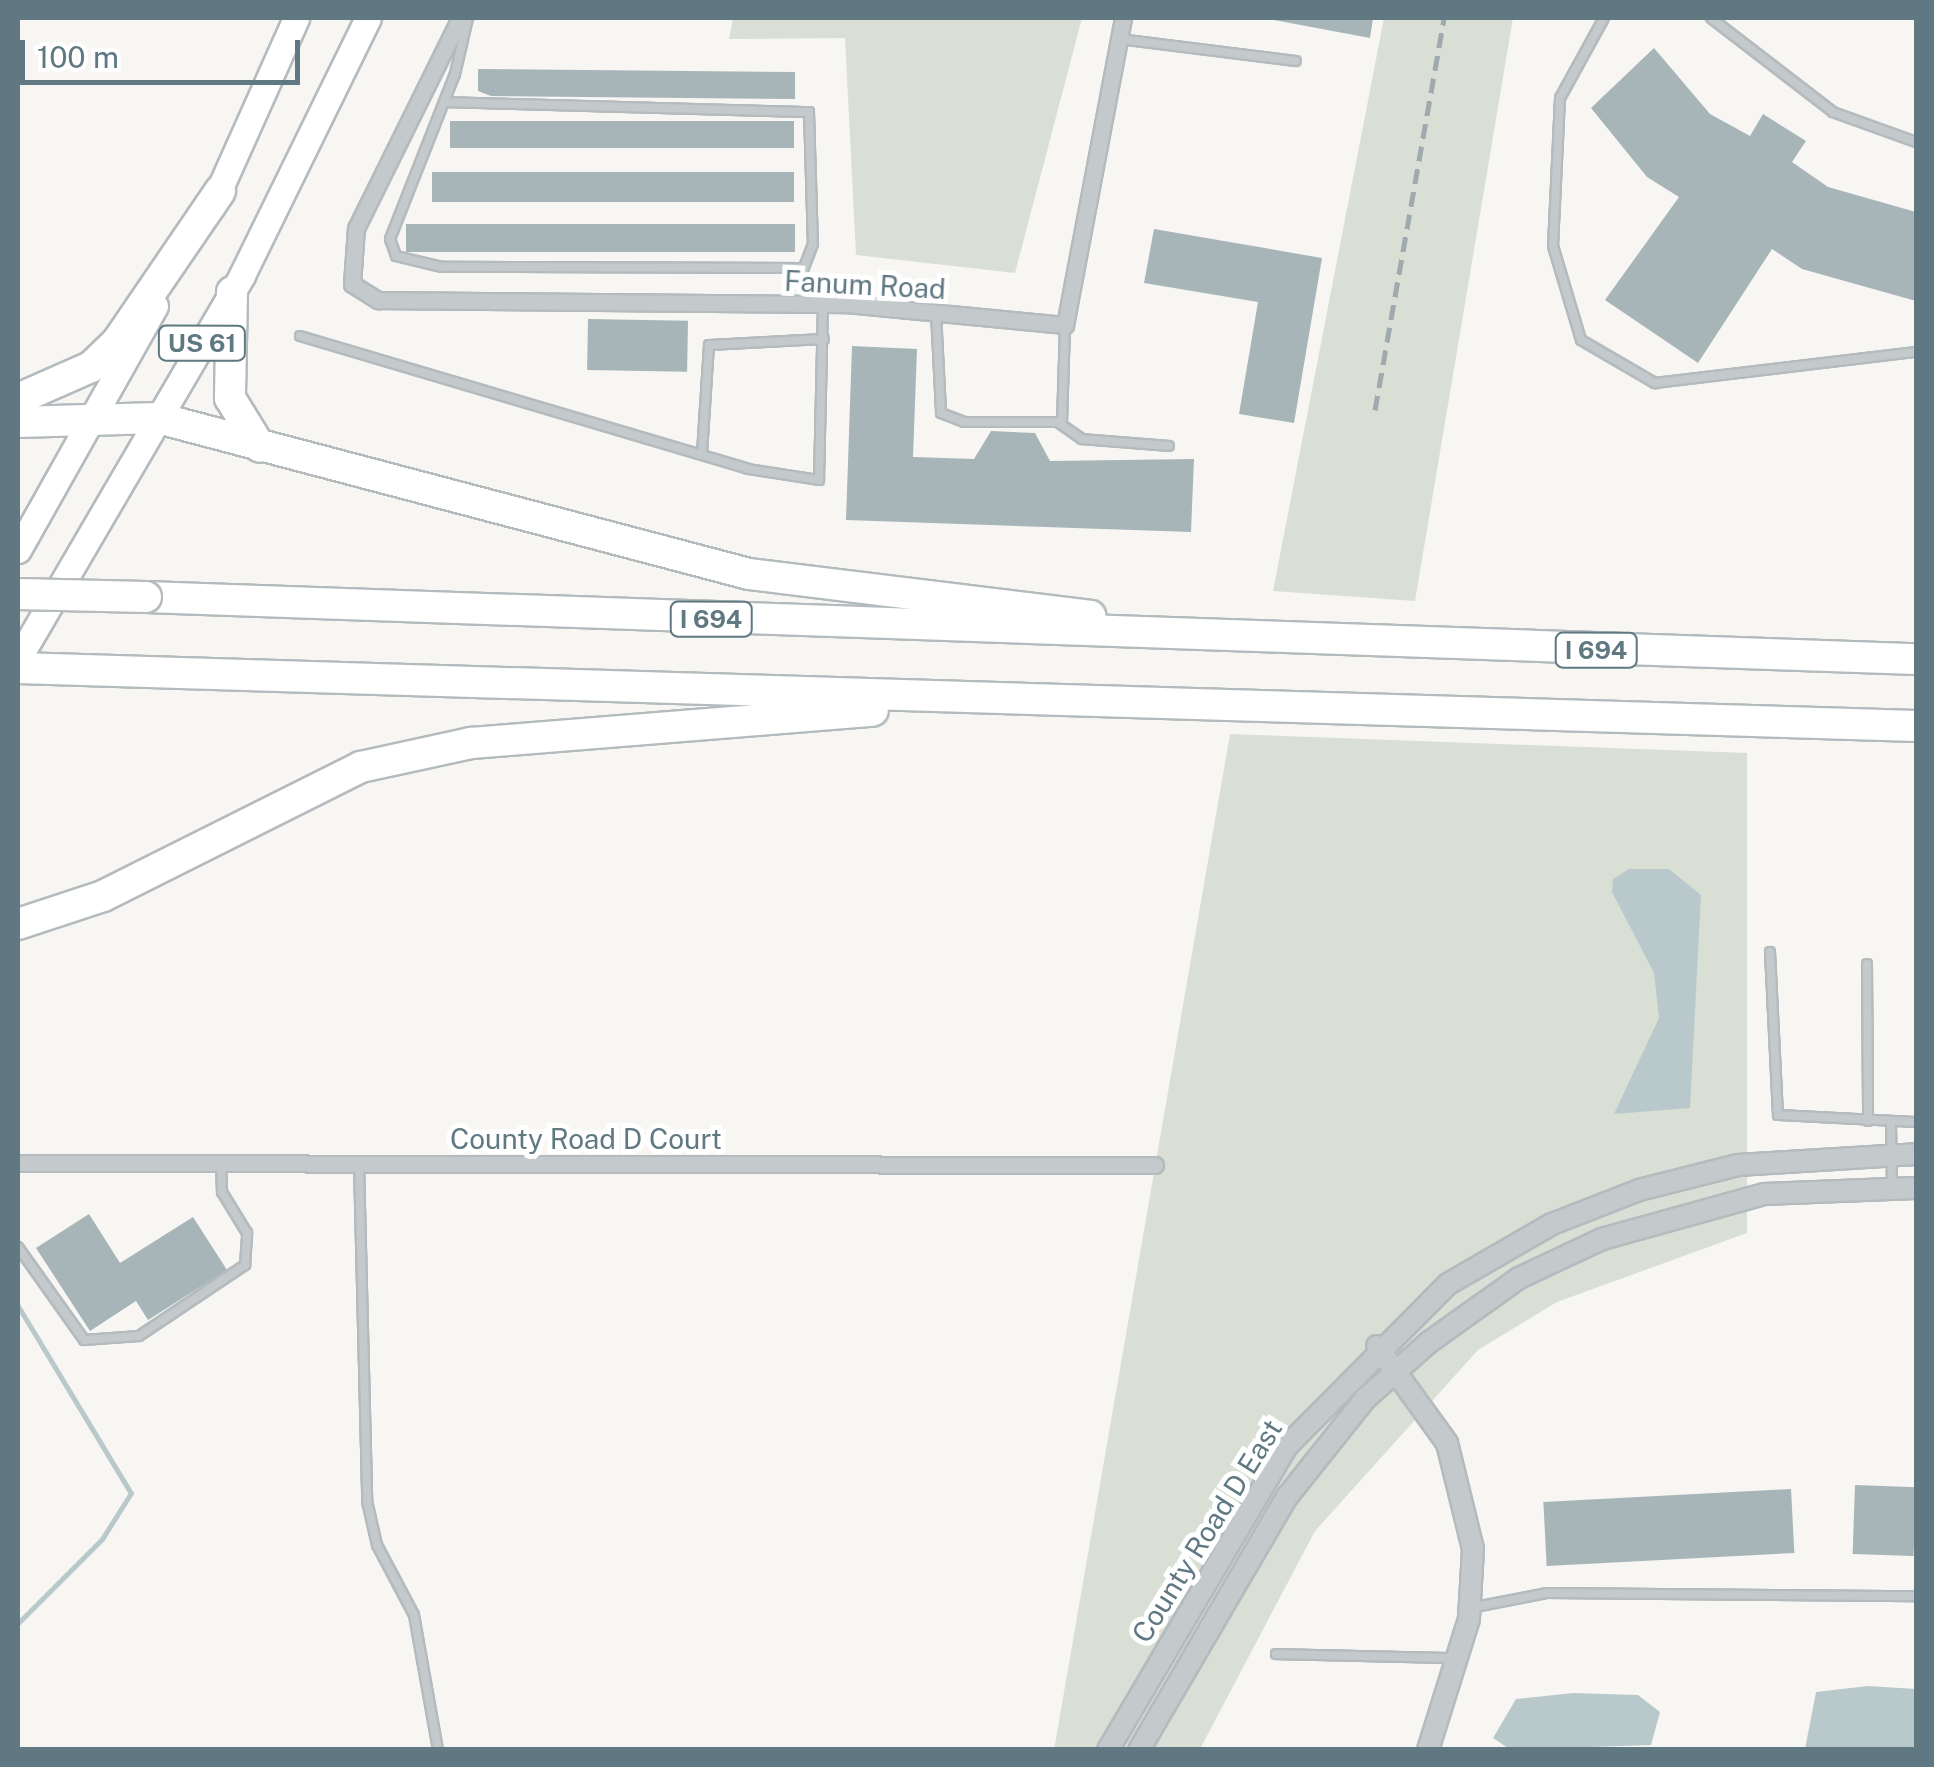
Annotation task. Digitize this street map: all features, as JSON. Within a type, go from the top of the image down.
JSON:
[{"type":"highway","points":[[18,399],[92,367],[117,342],[220,192]]},
{"type":"highway","points":[[232,292],[230,398],[260,447]]},
{"type":"highway","points":[[18,422],[158,418],[749,574],[1276,641]]},
{"type":"highway","name":"I 694","points":[[18,594],[1276,641],[1916,658]]},
{"type":"highway","points":[[18,668],[1916,726]]},
{"type":"highway","points":[[22,922],[361,767],[613,727],[1031,699]]},
{"type":"main road","name":"US 61","points":[[18,550],[220,192],[296,18]]},
{"type":"main road","name":"US 61","points":[[18,658],[232,292],[368,18]]},
{"type":"street","name":"Fanum Road","points":[[464,18],[356,228],[352,284],[378,300],[823,304],[1065,325]]},
{"type":"street","points":[[1065,325],[1123,18]]},
{"type":"street","name":"County Road D East","points":[[1108,1750],[1288,1445],[1377,1346],[1448,1284],[1552,1224],[1639,1190],[1738,1165],[1916,1154]]},
{"type":"street","name":"County Road D Court","points":[[18,1163],[1155,1166]]},
{"type":"street","name":"County Road D East","points":[[1139,1750],[1287,1497],[1395,1372],[1519,1278],[1602,1239],[1764,1194],[1916,1188]]},
{"type":"street","points":[[1377,1346],[1457,1468],[1473,1549],[1470,1608],[1428,1750]]},
{"type":"lane","points":[[445,102],[808,112],[813,244],[804,268],[411,266],[390,240],[445,102],[464,18]]},
{"type":"lane","points":[[1604,18],[1560,98],[1553,246],[1581,340],[1655,383],[1916,352]]},
{"type":"lane","points":[[1711,18],[1833,112],[1916,142]]},
{"type":"lane","points":[[1119,39],[1296,61]]},
{"type":"lane","points":[[300,336],[702,453],[819,480],[823,304]]},
{"type":"lane","points":[[936,313],[945,420],[1059,423],[1082,439],[1168,446]]},
{"type":"lane","points":[[1059,423],[1065,325]]},
{"type":"lane","points":[[702,453],[709,344],[824,339]]},
{"type":"lane","points":[[1770,952],[1778,1115],[1916,1122]]},
{"type":"lane","points":[[1867,964],[1868,1121]]},
{"type":"lane","points":[[1891,1122],[1892,1188]]},
{"type":"lane","points":[[18,1247],[84,1340],[138,1336],[245,1264],[247,1233],[222,1192],[221,1163]]},
{"type":"lane","points":[[360,1164],[366,1501],[376,1545],[414,1615],[438,1750]]},
{"type":"lane","points":[[1470,1608],[1547,1593],[1916,1596]]},
{"type":"lane","points":[[1276,1654],[1458,1658]]},
{"type":"shaded area","points":[[733,18],[1082,18],[1015,273],[856,255],[845,38],[729,39]]},
{"type":"shaded area","points":[[1384,18],[1513,18],[1415,601],[1273,591]]},
{"type":"shaded area","points":[[1230,734],[1747,753],[1747,1233],[1557,1302],[1478,1350],[1315,1531],[1200,1749],[1054,1750]]},
{"type":"shaded area","points":[[1629,869],[1669,869],[1701,895],[1690,1108],[1614,1114],[1659,1018],[1654,973],[1612,892],[1613,879]]},
{"type":"shaded area","points":[[1868,1686],[1916,1689],[1916,1749],[1805,1749],[1816,1692]]},
{"type":"shaded area","points":[[1573,1693],[1638,1695],[1660,1712],[1651,1745],[1511,1750],[1493,1738],[1516,1699]]},
{"type":"building","points":[[1263,18],[1373,18],[1370,38]]},
{"type":"building","points":[[1654,48],[1710,114],[1750,136],[1763,114],[1806,141],[1792,162],[1828,187],[1916,212],[1916,301],[1802,269],[1772,249],[1698,363],[1605,300],[1679,197],[1647,177],[1591,108]]},
{"type":"building","points":[[478,69],[795,72],[795,99],[491,96],[478,91]]},
{"type":"building","points":[[450,121],[794,121],[794,148],[450,148]]},
{"type":"building","points":[[432,172],[794,172],[794,202],[432,202]]},
{"type":"building","points":[[406,224],[795,224],[795,252],[406,252]]},
{"type":"building","points":[[1154,229],[1322,258],[1294,423],[1239,414],[1258,302],[1144,283]]},
{"type":"building","points":[[588,319],[688,321],[687,372],[587,370]]},
{"type":"building","points":[[852,346],[917,349],[913,457],[974,459],[991,431],[1035,433],[1050,461],[1194,459],[1191,532],[846,520]]},
{"type":"building","points":[[89,1214],[120,1263],[193,1217],[227,1270],[148,1320],[136,1301],[90,1331],[36,1248]]},
{"type":"building","points":[[1855,1485],[1916,1487],[1914,1556],[1853,1554]]},
{"type":"building","points":[[1791,1489],[1794,1553],[1547,1566],[1543,1502]]},
{"type":"waterway","points":[[18,1306],[131,1493],[102,1539],[18,1623]]},
{"type":"railway","points":[[1375,410],[1444,18]]}]
